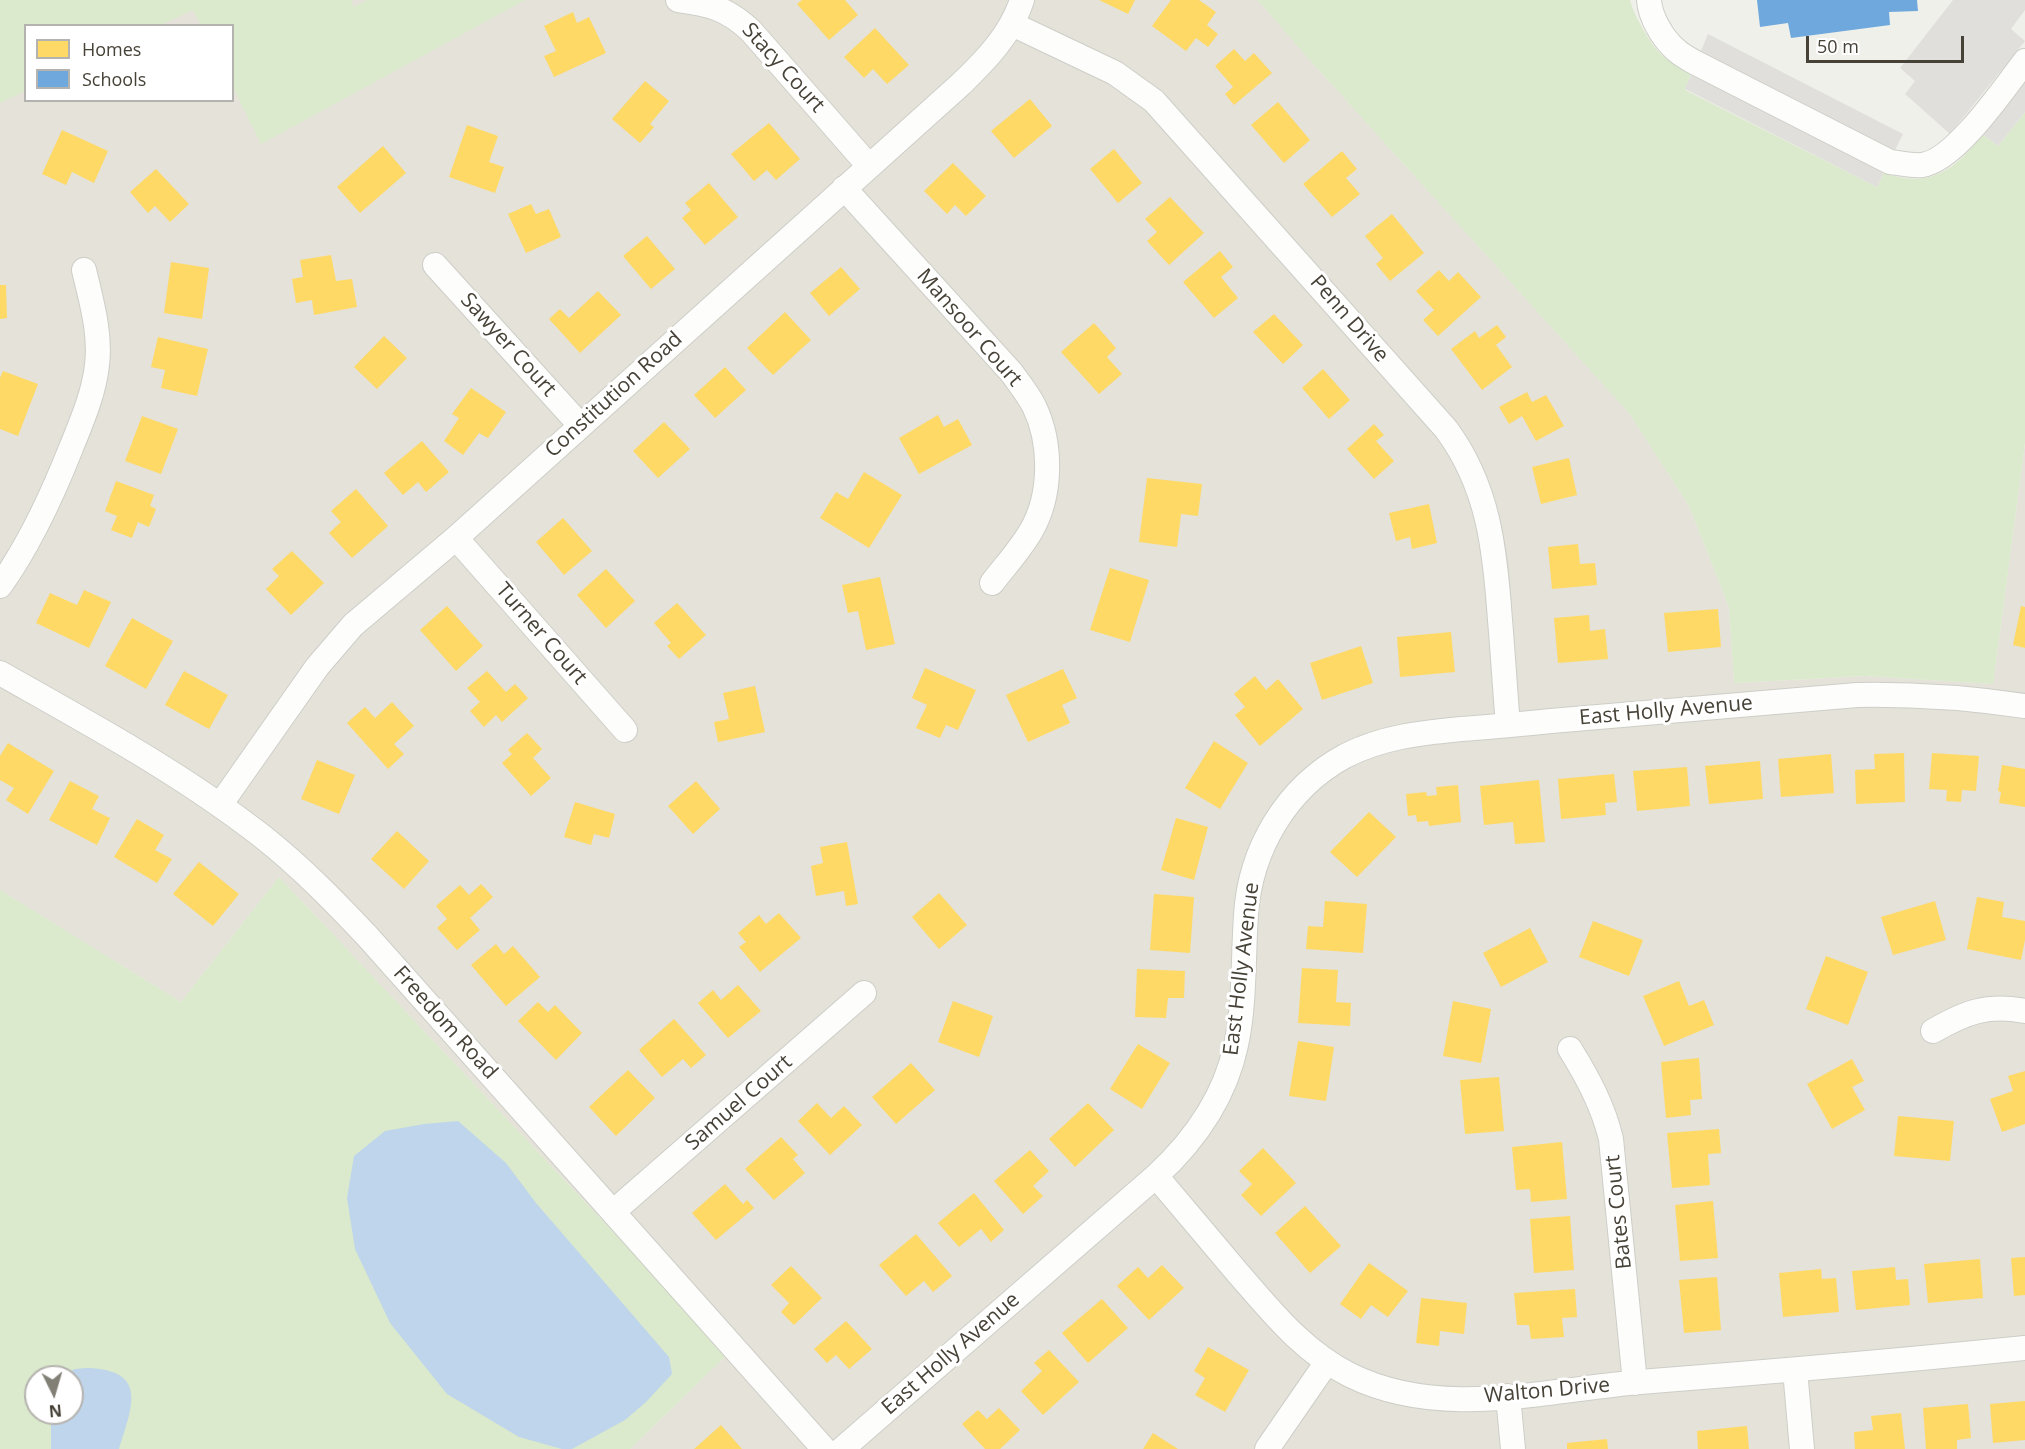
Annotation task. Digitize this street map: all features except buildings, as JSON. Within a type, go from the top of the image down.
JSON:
[{"type":"street","name":"Stacy Court","points":[[678,0],[713,6],[739,20],[869,166]]},
{"type":"street","name":"Constitution Road","points":[[220,805],[340,638],[456,538],[967,78],[990,55],[1012,24],[1022,0]]},
{"type":"street","points":[[1649,0],[1661,32],[1676,50],[1696,63],[1890,162],[1923,165],[1949,152],[1969,132],[2025,61]]},
{"type":"street","name":"Penn Drive","points":[[1012,24],[1115,73],[1154,101],[1459,446],[1477,485],[1491,533],[1498,590],[1508,725]]},
{"type":"street","name":"Mansoor Court","points":[[844,188],[1011,372],[1034,406],[1041,424],[1046,463],[1044,496],[1040,512],[1022,546],[992,582]]},
{"type":"street","name":"Sawyer Court","points":[[435,265],[580,426]]},
{"type":"street","points":[[0,586],[23,551],[57,484],[92,390],[97,364],[97,335],[84,270]]},
{"type":"street","name":"Turner Court","points":[[456,538],[625,730]]},
{"type":"street","name":"Freedom Road","points":[[0,673],[148,758],[220,805],[299,868],[347,915],[824,1449]]},
{"type":"street","name":"East Holly Avenue","points":[[842,1449],[1156,1176],[1197,1132],[1220,1093],[1229,1071],[1240,1022],[1247,900],[1251,878],[1265,838],[1289,803],[1324,769],[1365,747],[1404,735],[1508,725],[1857,695],[1964,698],[2025,706]]},
{"type":"street","name":"Samuel Court","points":[[613,1212],[864,993]]},
{"type":"street","points":[[1933,1031],[1960,1015],[1980,1009],[2000,1008],[2025,1011]]},
{"type":"street","name":"Bates Court","points":[[1570,1049],[1602,1107],[1611,1138],[1635,1383]]},
{"type":"street","name":"Walton Drive","points":[[1156,1176],[1272,1312],[1308,1348],[1326,1362],[1351,1376],[1374,1385],[1421,1396],[1441,1399],[1508,1396],[2025,1348]]},
{"type":"street","points":[[1267,1449],[1326,1362]]},
{"type":"street","points":[[1795,1370],[1802,1449]]},
{"type":"street","points":[[1508,1396],[1513,1449]]},
{"type":"shaded area","points":[[0,0],[1258,0],[1629,413],[1689,506],[1729,607],[1734,683],[1865,676],[1993,684],[2025,443],[2025,1449],[630,1449],[728,1354],[279,877],[181,1002],[0,890]]},
{"type":"shaded area","points":[[1953,0],[2025,0],[2025,10],[2011,29],[2025,41],[1950,134],[1905,94],[1915,81],[1900,68]]},
{"type":"shaded area","points":[[1708,34],[1903,134],[1877,187],[1685,89]]},
{"type":"shaded area","points":[[2025,80],[2025,112],[1998,146],[1982,134]]},
{"type":"green space","points":[[0,0],[352,0],[353,7],[367,0],[525,0],[261,144],[234,89],[234,24],[200,24],[193,10],[163,24],[24,24],[24,91],[0,103]]},
{"type":"green space","points":[[1258,0],[1630,0],[1654,46],[1663,56],[1691,74],[1685,90],[1877,187],[1884,173],[1915,179],[1940,173],[1962,158],[1982,134],[1998,146],[2025,112],[2025,443],[1993,684],[1865,676],[1734,683],[1729,607],[1689,506],[1629,413]]},
{"type":"green space","points":[[279,877],[728,1354],[630,1449],[0,1449],[0,890],[181,1002]]},
{"type":"water","points":[[458,1121],[506,1163],[536,1203],[669,1357],[672,1374],[646,1402],[625,1420],[572,1449],[562,1449],[519,1437],[447,1394],[390,1323],[355,1249],[347,1198],[354,1156],[385,1131]]},
{"type":"water","points":[[84,1368],[107,1370],[128,1383],[131,1405],[119,1449],[51,1449],[51,1425],[84,1425]]}]
